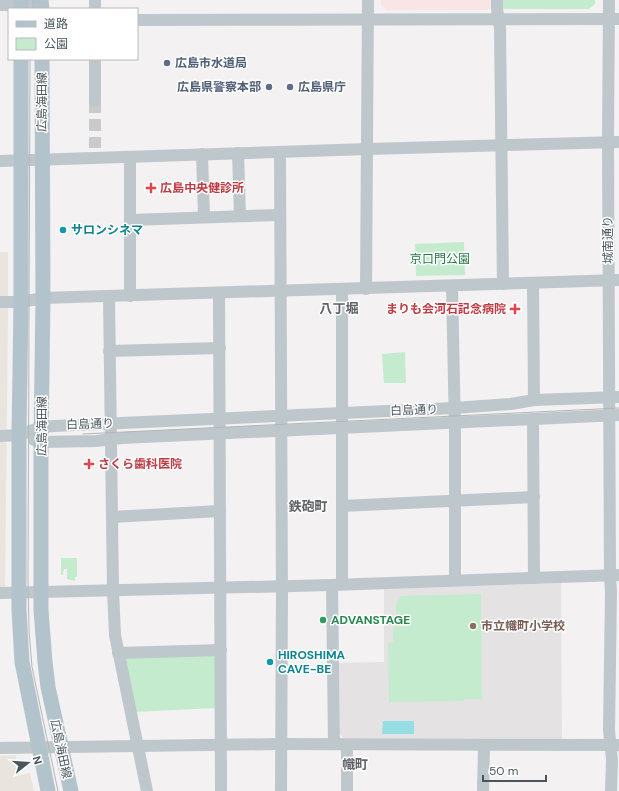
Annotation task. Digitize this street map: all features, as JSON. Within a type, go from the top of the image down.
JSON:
[{"type":"main road","name":"広島海田線","points":[[20,60],[21,302],[18,593],[22,662],[48,791]]},
{"type":"main road","name":"広島海田線","points":[[42,60],[43,298],[41,592],[44,662],[48,687],[71,791]]},
{"type":"street","points":[[366,288],[368,0]]},
{"type":"street","points":[[497,0],[500,28],[503,284]]},
{"type":"street","name":"城南通り","points":[[609,0],[614,19],[614,280],[617,397],[614,416],[614,575],[611,592],[609,730],[615,745],[611,791]]},
{"type":"street","points":[[0,5],[42,5]]},
{"type":"street","points":[[138,20],[614,19]]},
{"type":"street","points":[[94,60],[95,101]]},
{"type":"street","points":[[0,161],[21,161],[95,153],[130,157],[613,142]]},
{"type":"street","points":[[280,152],[282,586],[281,791]]},
{"type":"street","points":[[238,153],[240,216]]},
{"type":"street","points":[[202,154],[204,217]]},
{"type":"street","points":[[130,157],[130,296]]},
{"type":"street","points":[[130,220],[280,215]]},
{"type":"street","points":[[0,302],[21,302],[43,298],[533,284],[614,280]]},
{"type":"street","points":[[533,284],[534,400]]},
{"type":"street","points":[[452,286],[455,422],[455,580]]},
{"type":"street","points":[[334,744],[337,585],[342,506],[342,289]]},
{"type":"street","points":[[219,293],[221,791]]},
{"type":"street","points":[[109,297],[114,635],[147,791]]},
{"type":"street","points":[[109,351],[220,348]]},
{"type":"street","name":"白島通り","points":[[41,435],[60,425],[454,408],[512,404],[534,400],[617,397]]},
{"type":"street","name":"白島通り","points":[[19,435],[41,435],[96,441],[342,427],[614,416]]},
{"type":"street","points":[[533,419],[534,578]]},
{"type":"street","points":[[0,436],[19,435]]},
{"type":"street","points":[[342,506],[534,497]]},
{"type":"street","points":[[112,517],[220,511]]},
{"type":"street","points":[[0,594],[337,585],[614,575]]},
{"type":"street","points":[[118,653],[220,650]]},
{"type":"street","points":[[0,748],[281,744],[615,745]]},
{"type":"street","points":[[347,745],[347,791]]},
{"type":"street","points":[[483,791],[484,745]]},
{"type":"shaded area","points":[[381,0],[493,0],[493,5],[488,10],[386,10],[381,5]]},
{"type":"shaded area","points":[[0,252],[8,252],[5,591],[0,591]]},
{"type":"shaded area","name":"市立幟町小学校","points":[[561,583],[562,739],[343,738],[340,734],[339,663],[384,662],[384,589]]},
{"type":"shaded area","points":[[16,755],[16,776],[30,773],[34,791],[0,791],[0,756]]},
{"type":"green space","points":[[500,0],[595,0],[595,4],[589,9],[504,9],[500,5]]},
{"type":"green space","name":"京口門公園","points":[[464,242],[465,275],[416,276],[415,244]]},
{"type":"green space","points":[[405,352],[406,383],[384,383],[382,354]]},
{"type":"green space","points":[[61,558],[77,558],[77,577],[75,577],[75,581],[67,579],[67,569],[64,569],[63,575],[61,575]]},
{"type":"green space","points":[[481,594],[482,701],[481,699],[464,699],[464,701],[389,702],[388,643],[393,642],[393,627],[396,622],[396,605],[401,596]]},
{"type":"green space","points":[[213,654],[216,657],[215,708],[134,712],[123,660],[127,655]]},
{"type":"water","points":[[383,721],[414,721],[414,734],[382,734]]},
{"type":"tunnel","points":[[95,101],[95,148]]},
{"type":"tram line","points":[[33,0],[33,8]]},
{"type":"tram line","points":[[30,60],[29,630],[32,667],[58,791]]},
{"type":"tram line","points":[[83,434],[619,408]]},
{"type":"place","name":"広島市水道局","points":[[167,63]]},
{"type":"place","name":"広島県警察本部","points":[[269,87]]},
{"type":"place","name":"広島県庁","points":[[290,87]]},
{"type":"place","name":"広島中央健診所","points":[[151,188]]},
{"type":"place","name":"サロンシネマ","points":[[63,230]]},
{"type":"place","name":"まりも会河石記念病院","points":[[515,309]]},
{"type":"place","name":"さくら歯科医院","points":[[89,464]]},
{"type":"place","name":"ADVANSTAGE","points":[[323,620]]},
{"type":"place","name":"市立幟町小学校","points":[[473,626]]},
{"type":"place","name":"HIROSHIMA CAVE-BE","points":[[270,662]]},
{"type":"district","name":"八丁堀","points":[[339,308]]},
{"type":"district","name":"鉄砲町","points":[[308,506]]},
{"type":"district","name":"幟町","points":[[355,764]]}]
